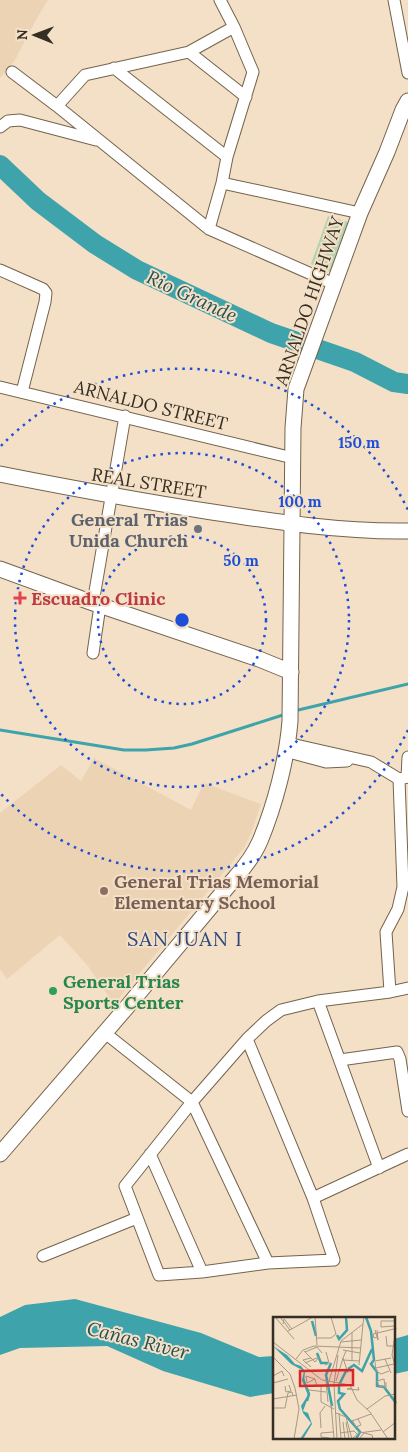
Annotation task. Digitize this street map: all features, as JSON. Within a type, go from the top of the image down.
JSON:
[{"type":"main road","name":"ARNALDO HIGHWAY","points":[[0,1154],[248,863],[260,842],[275,795],[290,721],[293,416],[296,389],[360,213],[408,101]]},
{"type":"main road","name":"REAL STREET","points":[[0,474],[111,496],[293,524],[382,531],[408,531]]},
{"type":"main road","points":[[0,569],[96,604],[259,659],[290,672]]},
{"type":"street","points":[[208,229],[222,183],[227,157],[253,72],[220,0]]},
{"type":"street","points":[[394,0],[408,73]]},
{"type":"street","points":[[57,106],[85,75],[189,52],[234,27]]},
{"type":"street","points":[[189,52],[246,97]]},
{"type":"street","points":[[114,68],[227,157]]},
{"type":"street","points":[[12,72],[57,106],[208,229],[334,284]]},
{"type":"street","points":[[0,127],[8,121],[20,120],[100,141]]},
{"type":"street","points":[[222,183],[360,213]]},
{"type":"street","points":[[0,270],[43,289],[46,293],[22,392]]},
{"type":"street","name":"ARNALDO STREET","points":[[0,387],[293,458]]},
{"type":"street","points":[[93,653],[96,604],[111,496],[125,416]]},
{"type":"street","points":[[286,747],[326,762],[359,760],[371,762],[405,778]]},
{"type":"street","points":[[390,992],[386,932],[398,909],[405,887],[405,778],[408,757]]},
{"type":"street","points":[[247,1039],[313,1198],[334,1260],[268,1263],[202,1272],[159,1275],[125,1186],[192,1102],[247,1039],[281,1010],[318,1001],[408,988]]},
{"type":"street","points":[[318,1001],[379,1168]]},
{"type":"street","points":[[105,1033],[192,1102],[268,1263]]},
{"type":"street","points":[[340,1060],[397,1052],[400,1059],[408,1111]]},
{"type":"street","points":[[150,1154],[202,1272]]},
{"type":"street","points":[[313,1198],[408,1154]]},
{"type":"street","points":[[43,1256],[137,1218]]},
{"type":"shaded area","points":[[0,0],[48,0],[15,60],[0,78]]},
{"type":"shaded area","name":"General Trias Memorial Elementary School","points":[[94,758],[191,810],[204,783],[261,804],[244,848],[114,1004],[88,966],[60,935],[7,979],[0,969],[0,813],[61,765],[81,781]]},
{"type":"green space","points":[[328,216],[348,222],[330,272],[311,264]]},
{"type":"water","name":"Cañas River","points":[[75,1299],[201,1333],[259,1357],[273,1356],[273,1393],[250,1397],[163,1371],[107,1346],[20,1348],[0,1355],[0,1317],[25,1305]]},
{"type":"water","points":[[408,1335],[408,1371],[396,1374],[396,1338]]},
{"type":"waterway","name":"Rio Grande","points":[[0,165],[38,201],[95,244],[137,270],[271,333],[355,362],[394,382],[408,384]]},
{"type":"waterway","points":[[294,711],[408,684]]},
{"type":"waterway","points":[[0,730],[124,750],[146,750],[174,748],[192,744],[286,714]]},
{"type":"place","name":"General Trias Unida Church","points":[[198,529]]},
{"type":"place","name":"Escuadro Clinic","points":[[20,598]]},
{"type":"place","name":"General Trias Memorial Elementary School","points":[[104,891]]},
{"type":"place","name":"General Trias Sports Center","points":[[53,991]]},
{"type":"district","name":"SAN JUAN I","points":[[185,938]]}]
